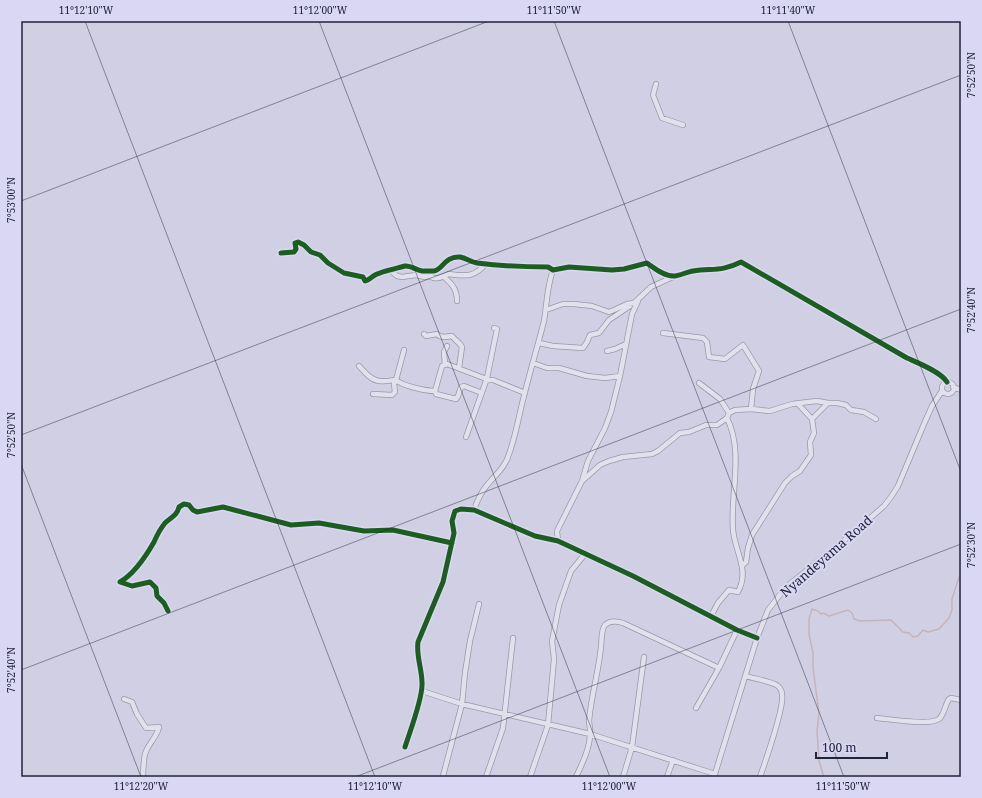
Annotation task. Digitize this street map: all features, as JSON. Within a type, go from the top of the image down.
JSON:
[{"type":"street","points":[[656,84],[653,95],[662,118],[683,125]]},
{"type":"street","points":[[281,253],[294,252],[296,249],[295,244],[298,242],[344,273],[363,277],[365,281],[369,280],[376,274],[406,266],[424,271],[434,271]]},
{"type":"street","points":[[429,276],[440,268],[444,262],[452,258],[461,257],[474,263],[506,267],[548,267],[554,270],[569,267],[612,270],[629,268],[647,263],[657,270],[668,275],[675,276]]},
{"type":"street","points":[[539,344],[583,348],[590,335],[599,333],[609,320],[634,303],[652,287],[685,272],[729,268],[742,262],[881,344],[938,374],[947,382],[951,383],[953,387],[961,390]]},
{"type":"street","points":[[390,270],[397,276],[402,277],[416,275],[425,277],[429,276],[437,279],[449,274],[470,276],[482,269],[486,264]]},
{"type":"street","points":[[474,510],[480,495],[488,484],[504,468],[515,436],[539,344],[546,310],[549,280],[554,270]]},
{"type":"street","points":[[444,277],[452,283],[455,288],[457,301]]},
{"type":"street","points":[[558,541],[557,531],[582,481],[588,461],[611,412],[625,354],[632,314],[640,298]]},
{"type":"street","points":[[546,310],[562,304],[574,304],[592,306],[609,312],[627,304],[634,303]]},
{"type":"street","points":[[466,437],[488,379],[497,329],[494,328]]},
{"type":"street","points":[[663,333],[703,338],[707,342],[709,357],[725,359],[743,345],[759,371],[753,389],[751,410]]},
{"type":"street","points":[[424,334],[426,336],[437,334],[438,336],[445,337],[452,336],[462,347],[458,368]]},
{"type":"street","points":[[607,351],[616,349],[626,344]]},
{"type":"street","points":[[445,365],[444,352],[447,346]]},
{"type":"street","points":[[616,349],[625,354]]},
{"type":"street","points":[[374,394],[392,395],[396,392],[394,384],[404,350]]},
{"type":"street","points":[[533,363],[547,368],[559,368],[587,376],[605,378],[620,376]]},
{"type":"street","points":[[435,391],[442,366],[447,364],[525,393]]},
{"type":"street","points":[[359,366],[375,380],[396,380],[409,386],[435,391],[436,394],[456,399],[461,387],[464,386],[482,393]]},
{"type":"street","points":[[947,382],[943,384],[942,391],[946,394],[950,393],[953,387]]},
{"type":"street","points":[[699,383],[720,399],[729,413]]},
{"type":"street","name":"Nyandeyama Road","points":[[715,776],[757,638],[768,610],[787,586],[840,544],[884,506],[892,497],[932,406],[942,391]]},
{"type":"street","points":[[582,481],[600,465],[623,457],[652,454],[680,433],[689,432],[706,425],[717,425],[727,418],[729,413],[735,410],[770,411],[792,404],[817,401],[828,404],[837,403],[846,405],[851,410],[864,412],[876,419]]},
{"type":"street","points":[[743,565],[746,562],[752,535],[785,484],[792,476],[800,472],[810,455],[810,442],[814,433],[812,419],[798,404]]},
{"type":"street","points":[[812,419],[828,404]]},
{"type":"street","points":[[711,616],[718,603],[729,590],[738,592],[741,587],[743,565],[734,538],[733,530],[732,514],[735,490],[735,457],[732,432],[727,418]]},
{"type":"street","points":[[168,611],[164,603],[157,596],[156,588],[151,583],[141,583],[132,586],[120,582],[126,578],[148,552],[166,523],[175,516],[179,508],[184,504],[189,505],[197,512],[223,507],[291,525],[319,523],[364,530],[393,530],[452,544]]},
{"type":"street","points":[[405,747],[422,691],[421,672],[417,650],[418,642],[443,582],[454,533],[452,521],[455,511],[462,509],[474,510],[535,536],[558,541],[633,576],[737,630],[757,638]]},
{"type":"street","points":[[530,777],[548,724],[554,659],[552,641],[559,605],[571,571],[585,554]]},
{"type":"street","points":[[443,776],[462,704],[470,641],[479,604]]},
{"type":"street","points":[[576,777],[586,752],[590,734],[589,723],[600,657],[602,632],[606,625],[610,622],[622,622],[719,668]]},
{"type":"street","points":[[696,708],[719,668],[737,630]]},
{"type":"street","points":[[486,777],[503,728],[513,638]]},
{"type":"street","points":[[623,777],[632,747],[644,657]]},
{"type":"street","points":[[746,676],[755,680],[776,685],[781,689],[783,695],[780,711],[760,777]]},
{"type":"street","points":[[422,691],[462,704],[590,734],[673,760],[715,776]]},
{"type":"street","points":[[124,699],[132,702],[137,714],[146,728],[159,727],[155,738],[145,755],[143,777]]},
{"type":"street","points":[[877,718],[910,722],[932,722],[939,719],[949,699],[961,700]]},
{"type":"street","points":[[667,777],[673,760]]},
{"type":"waterway","points":[[824,777],[819,761],[817,732],[819,713],[813,668],[813,653],[809,634],[809,619],[812,609],[829,616],[848,610],[852,613],[854,619],[860,621],[891,620],[903,632],[909,633],[913,637],[918,636],[923,630],[928,632],[939,629],[949,618],[952,610],[952,599],[959,577]]},
{"type":"cycle path","points":[[281,253],[294,252],[296,249],[295,243],[298,242],[304,245],[311,252],[320,255],[328,263],[344,273],[363,277],[365,281],[377,274],[405,266],[422,271],[434,271],[455,257],[460,257],[477,263],[548,267],[553,270],[569,267],[612,270],[624,269],[647,263],[660,272],[671,276],[677,276],[693,271],[728,267],[741,262],[907,358],[935,371],[947,382]]},
{"type":"cycle path","points":[[168,611],[164,603],[157,596],[156,588],[150,582],[132,586],[120,582],[125,579],[139,564],[164,525],[175,514],[179,507],[184,504],[189,505],[197,512],[223,507],[291,525],[319,523],[364,531],[393,530],[452,543]]},
{"type":"cycle path","points":[[405,747],[422,689],[418,642],[443,582],[454,533],[452,521],[455,511],[461,509],[474,510],[535,536],[558,541],[633,576],[737,630],[757,638]]}]
